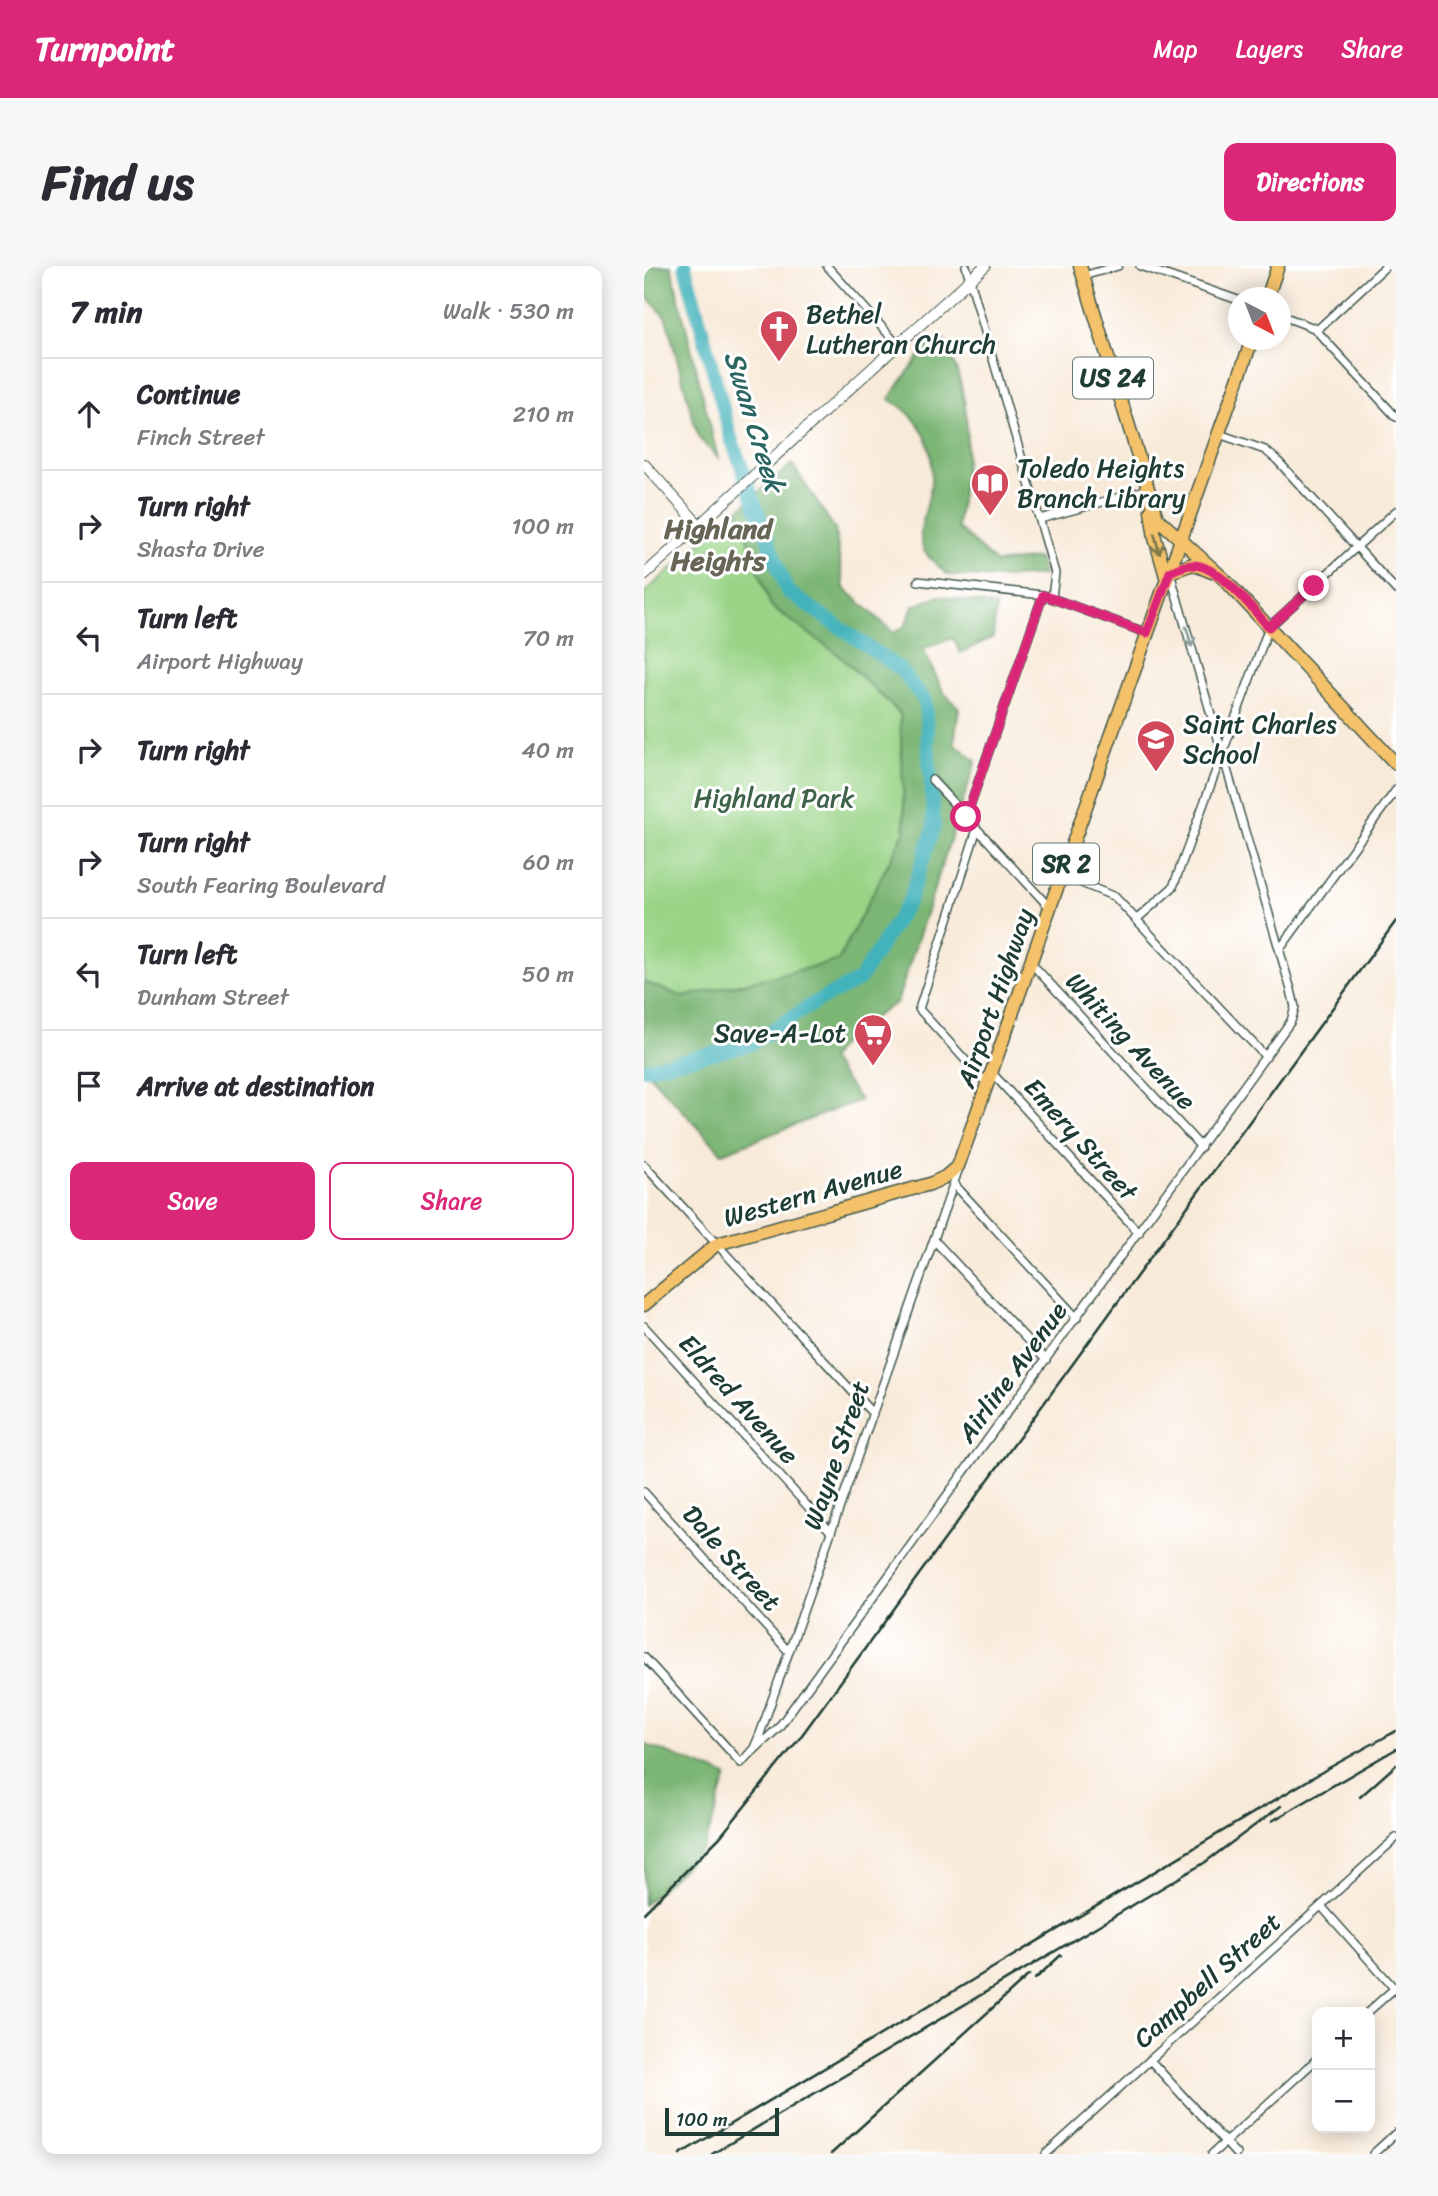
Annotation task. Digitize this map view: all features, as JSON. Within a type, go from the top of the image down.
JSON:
[{"type":"main road","points":[[1271,287],[1278,266]]},
{"type":"main road","name":"US 24","points":[[1081,271],[1151,507],[1162,524],[1181,538],[1225,580],[1396,764]]},
{"type":"main road","name":"Airport Highway","points":[[963,1157],[1248,350]]},
{"type":"main road","points":[[1151,507],[1155,537],[1168,576],[1193,565],[1225,580]]},
{"type":"main road","name":"Western Avenue","points":[[644,1305],[717,1244],[935,1182],[954,1171],[963,1157]]},
{"type":"street","points":[[827,266],[898,345]]},
{"type":"street","points":[[966,266],[1055,573],[1055,586],[1047,596],[966,817]]},
{"type":"street","points":[[644,575],[985,266]]},
{"type":"street","points":[[1081,271],[1118,266]]},
{"type":"street","points":[[1140,266],[1228,297]]},
{"type":"street","points":[[1317,330],[1386,266]]},
{"type":"street","points":[[1291,320],[1317,330],[1396,417]]},
{"type":"street","points":[[1219,434],[1265,450],[1396,590]]},
{"type":"street","points":[[644,464],[699,525]]},
{"type":"street","points":[[1040,519],[1146,490]]},
{"type":"street","points":[[1137,919],[1173,887],[1269,627],[1396,511]]},
{"type":"street","points":[[1168,576],[1280,949]]},
{"type":"street","points":[[918,581],[1047,596],[1147,633]]},
{"type":"street","points":[[932,780],[1050,908]]},
{"type":"street","points":[[1280,949],[1396,790]]},
{"type":"street","name":"Emery Street","points":[[977,828],[919,1009],[1139,1233]]},
{"type":"street","points":[[1062,875],[1113,895],[1266,1057]]},
{"type":"street","name":"Airline Avenue","points":[[751,1753],[783,1722],[1291,1021],[1295,1007],[1280,949]]},
{"type":"street","name":"Whiting Avenue","points":[[1031,963],[1201,1147]]},
{"type":"street","name":"Wayne Street","points":[[644,1657],[741,1763],[751,1753],[963,1157]]},
{"type":"street","points":[[644,1165],[873,1414]]},
{"type":"street","points":[[954,1184],[1077,1318]]},
{"type":"street","points":[[934,1240],[1046,1360]]},
{"type":"street","name":"Eldred Avenue","points":[[644,1326],[831,1532]]},
{"type":"street","name":"Dale Street","points":[[644,1492],[789,1652]]},
{"type":"street","name":"Campbell Street","points":[[1046,2154],[1396,1838]]},
{"type":"street","points":[[1321,1906],[1395,1988],[1374,2007]]},
{"type":"street","points":[[1150,2060],[1236,2154]]},
{"type":"street","points":[[1212,2154],[1312,2064]]},
{"type":"street","points":[[1373,2154],[1396,2133]]},
{"type":"green space","points":[[644,266],[671,266],[718,458],[698,437],[666,318],[644,293]]},
{"type":"green space","points":[[943,339],[961,386],[967,431],[957,527],[996,563],[1038,558],[1043,575],[1000,578],[948,575],[930,559],[923,548],[921,530],[931,484],[931,455],[922,429],[903,408],[889,399],[930,341]]},
{"type":"green space","points":[[792,464],[835,529],[844,588],[894,633],[905,626],[913,606],[939,596],[996,606],[993,637],[961,653],[953,638],[923,649],[944,693],[959,708],[954,743],[976,761],[897,1002],[849,1034],[830,1059],[860,1100],[722,1153],[644,1069],[644,982],[684,997],[838,961],[905,831],[900,713],[839,655],[771,606],[738,510]]},
{"type":"green space","name":"Highland Park","points":[[738,510],[771,606],[839,655],[900,714],[905,831],[838,961],[684,997],[644,982],[644,593]]},
{"type":"green space","points":[[644,1744],[727,1776],[704,1848],[644,1905]]},
{"type":"waterway","name":"Swan Creek","points":[[644,1069],[749,1045],[814,1003],[859,980],[909,901],[934,827],[925,701],[900,669],[787,591],[731,438],[685,266]]},
{"type":"railway","points":[[644,1913],[720,1837],[799,1739],[1396,921]]},
{"type":"railway","points":[[680,2154],[1327,1769],[1396,1731]]},
{"type":"railway","points":[[1272,1821],[1396,1749]]},
{"type":"railway","points":[[1360,1797],[1396,1765]]},
{"type":"railway","points":[[712,2154],[1204,1863],[1281,1806]]},
{"type":"railway","points":[[1035,1979],[1061,1955]]},
{"type":"railway","points":[[831,2154],[1029,1975]]},
{"type":"place","name":"Bethel Lutheran Church","points":[[779,363]]},
{"type":"place","name":"Toledo Heights Branch Library","points":[[990,517]]},
{"type":"place","name":"Saint Charles School","points":[[1156,773]]},
{"type":"place","name":"Save-A-Lot","points":[[873,1067]]},
{"type":"district","name":"Highland Heights","points":[[718,544]]},
{"type":"route","points":[[966,817],[1043,595],[1147,633],[1170,572],[1189,565],[1198,565],[1225,580],[1269,627],[1314,586]]}]
